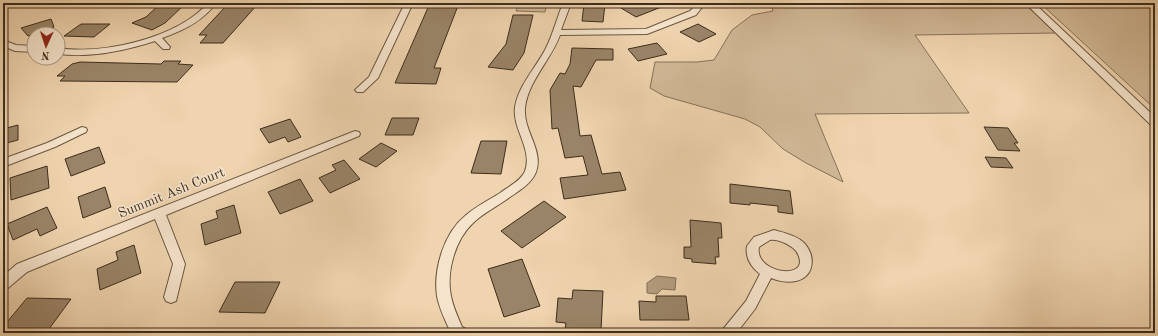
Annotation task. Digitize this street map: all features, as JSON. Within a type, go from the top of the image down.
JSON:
[{"type":"street","points":[[66,52],[80,53],[110,49],[156,37],[188,23],[201,14],[212,3]]},
{"type":"street","points":[[360,90],[373,78],[409,3]]},
{"type":"street","points":[[461,333],[457,331],[444,295],[445,264],[452,243],[468,219],[492,204],[530,175],[533,162],[531,149],[522,124],[519,109],[523,92],[550,49],[557,32],[559,21],[567,3]]},
{"type":"street","points":[[557,32],[579,33],[647,31],[693,13],[699,6],[699,3]]},
{"type":"street","points":[[1029,3],[1155,123]]},
{"type":"street","points":[[156,37],[166,47]]},
{"type":"street","points":[[3,43],[15,48],[26,49]]},
{"type":"street","points":[[3,163],[51,145],[82,130]]},
{"type":"street","name":"Summit Ash Court","points":[[3,284],[22,268],[355,134]]},
{"type":"street","points":[[159,213],[179,264],[171,298]]},
{"type":"street","points":[[727,333],[739,322],[759,291],[767,272]]},
{"type":"shaded area","points":[[519,3],[547,3],[545,12],[516,11]]},
{"type":"shaded area","points":[[770,3],[1025,3],[1055,33],[915,35],[969,113],[815,114],[843,182],[783,149],[760,127],[745,119],[664,96],[650,88],[655,62],[697,62],[714,60],[732,30],[752,15],[773,11]]},
{"type":"shaded area","points":[[1040,3],[1155,3],[1155,109]]},
{"type":"shaded area","points":[[657,276],[676,278],[675,290],[662,289],[657,294],[647,293],[647,283]]},
{"type":"building","points":[[161,3],[186,3],[165,23],[152,30],[132,23],[146,17]]},
{"type":"building","points":[[430,3],[459,3],[434,68],[441,68],[436,84],[395,83]]},
{"type":"building","points":[[634,3],[669,4],[636,17],[621,8]]},
{"type":"building","points":[[584,4],[605,4],[603,22],[582,21]]},
{"type":"building","points":[[227,5],[256,6],[223,43],[200,43],[207,35],[199,35]]},
{"type":"building","points":[[513,15],[533,15],[524,53],[513,70],[488,67],[506,44]]},
{"type":"building","points":[[51,19],[54,26],[28,26]]},
{"type":"building","points":[[81,24],[110,24],[94,37],[66,36]]},
{"type":"building","points":[[698,24],[716,34],[699,42],[680,32]]},
{"type":"building","points":[[26,26],[26,34],[21,28]]},
{"type":"building","points":[[657,43],[667,54],[638,61],[628,49]]},
{"type":"building","points":[[572,48],[613,49],[613,60],[596,60],[581,87],[573,86],[580,136],[591,135],[602,174],[620,172],[626,190],[564,199],[560,178],[588,175],[583,156],[565,158],[558,128],[552,129],[550,90],[560,73],[565,74],[570,64]]},
{"type":"building","points":[[164,61],[181,61],[178,64],[193,65],[177,82],[60,81],[65,76],[57,76],[72,64],[80,62],[161,64]]},
{"type":"building","points":[[392,118],[419,118],[413,135],[385,135]]},
{"type":"building","points":[[290,119],[301,137],[288,142],[285,137],[269,143],[260,129]]},
{"type":"building","points":[[18,125],[18,140],[3,144],[3,129]]},
{"type":"building","points":[[984,127],[1008,128],[1018,143],[1014,143],[1020,151],[998,150]]},
{"type":"building","points":[[481,141],[507,141],[501,174],[471,173]]},
{"type":"building","points":[[381,143],[397,151],[376,167],[359,159]]},
{"type":"building","points":[[99,147],[105,163],[71,176],[65,159]]},
{"type":"building","points":[[985,157],[1006,158],[1013,168],[991,167]]},
{"type":"building","points":[[344,160],[360,179],[330,193],[319,178],[336,170],[332,165]]},
{"type":"building","points":[[47,166],[49,188],[11,200],[10,178]]},
{"type":"building","points":[[300,179],[313,201],[280,214],[268,192]]},
{"type":"building","points":[[730,184],[790,191],[793,214],[778,212],[778,206],[750,203],[750,205],[730,203]]},
{"type":"building","points":[[105,187],[111,207],[83,218],[78,197]]},
{"type":"building","points":[[544,201],[566,217],[522,248],[501,231]]},
{"type":"building","points":[[234,205],[241,233],[205,245],[201,224],[218,218],[216,211]]},
{"type":"building","points":[[47,207],[57,228],[40,236],[37,229],[13,240],[7,224]]},
{"type":"building","points":[[690,220],[721,223],[722,238],[718,238],[719,257],[715,257],[716,264],[692,262],[692,259],[684,258],[684,247],[691,247]]},
{"type":"building","points":[[134,245],[141,273],[100,290],[97,269],[118,260],[116,252]]},
{"type":"building","points":[[522,259],[540,306],[504,317],[488,269]]},
{"type":"building","points":[[235,282],[280,282],[265,313],[219,312]]},
{"type":"building","points":[[573,290],[603,291],[601,330],[565,329],[566,323],[556,322],[558,298],[572,299]]},
{"type":"building","points":[[656,296],[686,296],[689,320],[640,320],[639,301],[656,302]]},
{"type":"building","points":[[27,298],[71,299],[46,333],[3,332],[3,327]]}]
